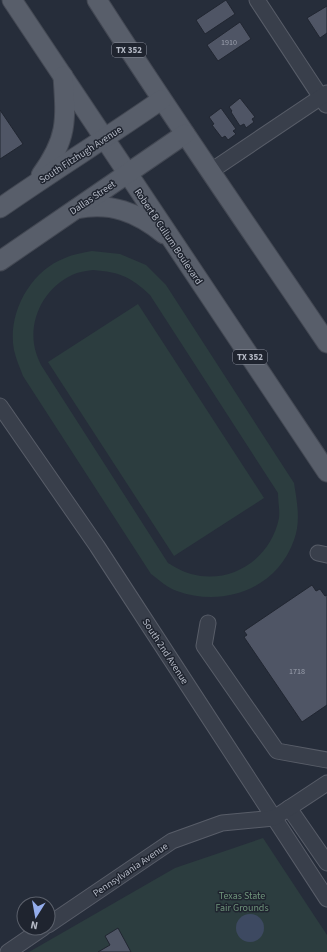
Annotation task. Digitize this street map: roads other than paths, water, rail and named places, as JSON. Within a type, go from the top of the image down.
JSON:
[{"type":"main road","name":"Robert B Cullum Boulevard","points":[[12,0],[327,472]]},
{"type":"main road","name":"TX 352","points":[[97,0],[160,100],[211,171],[327,343]]},
{"type":"main road","points":[[37,182],[54,157],[65,126],[63,75]]},
{"type":"main road","name":"South Fitzhugh Avenue","points":[[0,208],[37,182],[105,139],[160,100]]},
{"type":"main road","name":"Dallas Street","points":[[0,261],[185,134]]},
{"type":"main road","points":[[71,211],[101,206],[116,207],[155,227],[172,241]]},
{"type":"street","points":[[211,171],[325,98],[258,0]]},
{"type":"street","name":"South 2nd Avenue","points":[[0,406],[97,546],[327,899]]},
{"type":"street","points":[[208,624],[204,646],[277,751],[327,760]]},
{"type":"street","name":"Pennsylvania Avenue","points":[[56,920],[172,841],[222,823],[274,818],[327,783]]},
{"type":"street","points":[[289,808],[327,863]]},
{"type":"street","points":[[8,952],[31,936]]},
{"type":"water","points":[[250,914],[260,918],[264,928],[260,938],[250,942],[240,938],[236,928],[240,918]]},
{"type":"park label","name":"Texas State Fair Grounds","points":[[242,900]]}]
